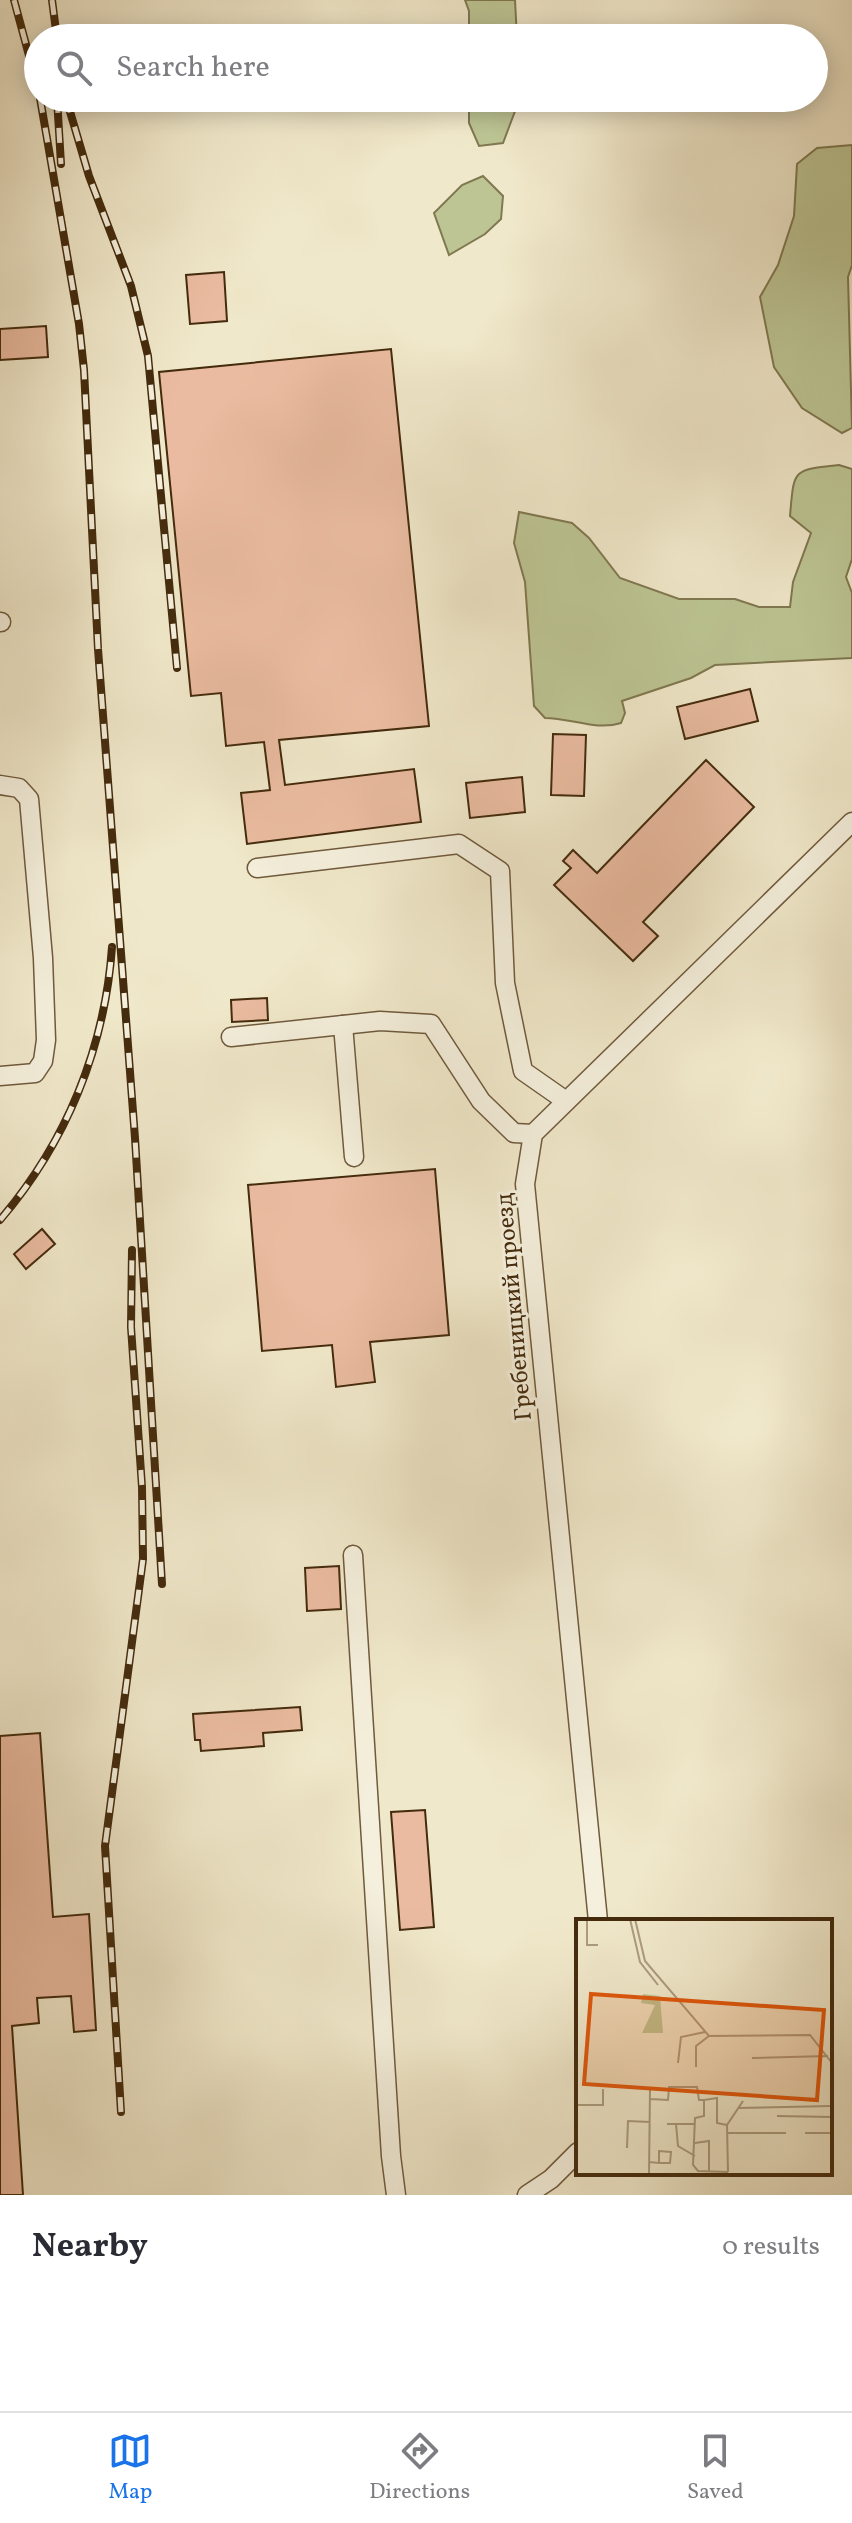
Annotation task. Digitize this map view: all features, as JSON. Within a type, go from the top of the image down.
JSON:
[{"type":"street","points":[[0,785],[19,788],[29,799],[43,958],[46,1040],[43,1061],[35,1073],[0,1076]]},
{"type":"street","points":[[231,1037],[380,1021],[431,1024],[481,1101],[514,1133],[533,1134],[852,822]]},
{"type":"street","points":[[257,868],[459,844],[500,871],[505,983],[523,1071],[566,1101]]},
{"type":"street","points":[[343,1025],[354,1157]]},
{"type":"street","name":"Гребеницкий проезд","points":[[533,1134],[525,1184],[598,1919]]},
{"type":"street","points":[[353,1555],[396,2195]]},
{"type":"street","points":[[527,2195],[551,2179],[576,2154]]},
{"type":"green space","points":[[465,0],[515,0],[516,24],[469,24]]},
{"type":"green space","points":[[469,112],[515,112],[503,143],[479,146],[469,123]]},
{"type":"green space","points":[[852,145],[852,265],[848,277],[852,428],[842,433],[802,408],[774,367],[760,297],[778,265],[794,216],[797,164],[817,148]]},
{"type":"green space","points":[[483,176],[503,196],[501,219],[485,234],[449,255],[434,213],[462,185]]},
{"type":"green space","points":[[839,465],[852,469],[852,559],[846,577],[852,593],[852,658],[715,665],[691,678],[622,701],[625,713],[621,723],[612,725],[545,718],[534,706],[525,582],[514,543],[519,512],[572,523],[589,538],[620,578],[679,599],[735,599],[759,607],[790,607],[793,582],[811,533],[790,516],[795,481],[798,475],[812,468]]},
{"type":"building","points":[[224,272],[227,321],[190,324],[186,275]]},
{"type":"building","points":[[46,326],[48,357],[0,360],[0,329]]},
{"type":"building","points":[[391,349],[429,726],[279,740],[285,785],[414,769],[421,822],[247,844],[241,793],[270,790],[264,742],[226,746],[221,693],[191,696],[159,372]]},
{"type":"building","points":[[750,689],[758,721],[685,739],[677,707]]},
{"type":"building","points":[[553,734],[586,735],[584,796],[551,795]]},
{"type":"building","points":[[706,760],[754,807],[643,922],[658,936],[633,961],[554,885],[571,868],[563,861],[573,850],[597,873]]},
{"type":"building","points":[[522,777],[525,812],[470,818],[466,783]]},
{"type":"building","points":[[267,998],[268,1020],[232,1022],[231,1000]]},
{"type":"building","points":[[435,1169],[449,1335],[370,1342],[375,1382],[336,1387],[332,1345],[262,1351],[248,1185]]},
{"type":"building","points":[[42,1229],[55,1244],[26,1269],[14,1254]]},
{"type":"building","points":[[339,1566],[341,1609],[307,1611],[305,1568]]},
{"type":"building","points":[[300,1707],[302,1730],[263,1733],[264,1746],[201,1751],[200,1740],[195,1740],[193,1714]]},
{"type":"building","points":[[40,1733],[53,1917],[89,1914],[96,2030],[74,2032],[71,1996],[37,1998],[39,2023],[12,2026],[23,2195],[0,2195],[0,1736]]},
{"type":"building","points":[[425,1810],[434,1927],[400,1930],[391,1812]]},
{"type":"railway","points":[[14,0],[24,37]]},
{"type":"railway","points":[[52,0],[55,24]]},
{"type":"railway","points":[[42,112],[84,370],[98,649],[135,1138],[162,1584]]},
{"type":"railway","points":[[58,112],[61,164]]},
{"type":"railway","points":[[70,112],[89,176],[131,286],[148,356],[177,668]]},
{"type":"railway","points":[[0,1220],[44,1159],[78,1092],[101,1021],[112,947]]},
{"type":"railway","points":[[121,2112],[105,1846],[143,1559],[142,1487],[131,1327],[132,1250]]}]
